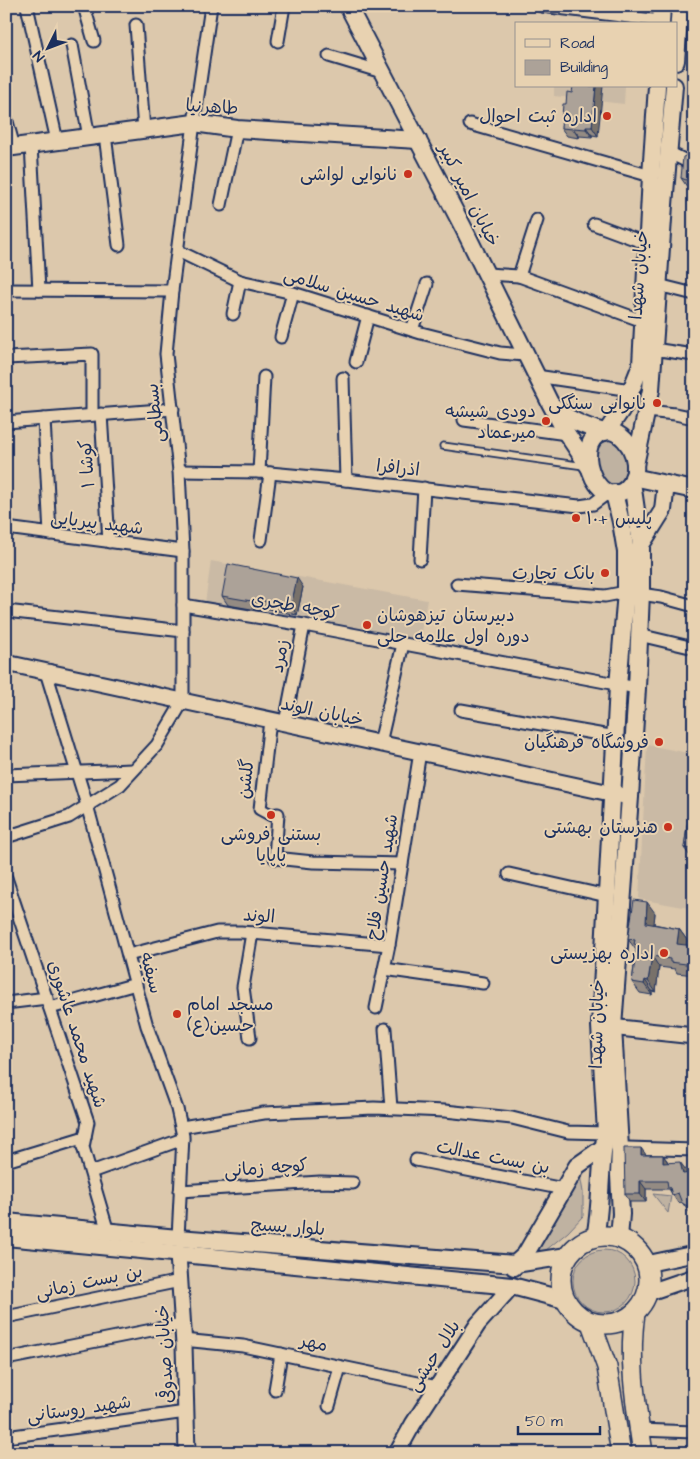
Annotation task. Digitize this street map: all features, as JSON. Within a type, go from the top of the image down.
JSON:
[{"type":"main road","name":"خیابان امیر کبیر","points":[[348,6],[487,274],[550,403],[567,434],[589,467]]},
{"type":"main road","points":[[678,34],[680,6]]},
{"type":"main road","name":"خیابان شهدا","points":[[605,432],[621,412],[641,365],[658,88]]},
{"type":"main road","name":"خیابان شهدا","points":[[595,1237],[605,1140],[607,896],[618,686],[641,545],[633,475],[651,390],[674,88]]},
{"type":"main road","name":"طاهرنیا","points":[[17,147],[194,123],[237,129],[418,140]]},
{"type":"main road","points":[[550,403],[558,411],[578,423],[605,432],[614,432],[626,440],[632,450],[633,475],[626,489],[612,493],[602,489],[595,482],[589,467],[588,456],[590,448],[597,436],[605,432]]},
{"type":"main road","points":[[633,475],[694,490]]},
{"type":"main road","points":[[641,545],[663,510],[666,484]]},
{"type":"main road","name":"خیابان شهدا","points":[[612,493],[621,522],[639,635],[630,797],[606,1027],[620,1148],[618,1238]]},
{"type":"main road","points":[[512,1286],[515,1264],[525,1255],[577,1166],[605,1140]]},
{"type":"main road","name":"بلوار بسیج","points":[[6,1222],[108,1232],[178,1246],[512,1286],[565,1300]]},
{"type":"main road","points":[[606,1236],[618,1238],[630,1244],[646,1264],[649,1283],[647,1293],[635,1313],[626,1320],[603,1325],[591,1323],[581,1318],[565,1300],[561,1278],[563,1267],[567,1256],[584,1241],[606,1236]]},
{"type":"main road","name":"بلوار بسیج","points":[[6,1237],[515,1264],[567,1256]]},
{"type":"main road","points":[[635,1313],[631,1338],[631,1367],[643,1453]]},
{"type":"main road","points":[[591,1323],[607,1367],[621,1453]]},
{"type":"street","points":[[27,6],[57,141]]},
{"type":"street","points":[[84,6],[94,41]]},
{"type":"street","name":"بسطامی","points":[[183,701],[183,552],[179,471],[166,354],[172,291],[211,6]]},
{"type":"street","points":[[278,41],[284,6]]},
{"type":"street","points":[[542,6],[662,17]]},
{"type":"street","points":[[136,25],[144,130]]},
{"type":"street","points":[[72,45],[97,136],[119,245]]},
{"type":"street","points":[[330,56],[382,72]]},
{"type":"street","points":[[6,118],[17,147],[39,290]]},
{"type":"street","points":[[470,124],[651,176]]},
{"type":"street","points":[[221,205],[237,129]]},
{"type":"street","points":[[668,152],[694,164]]},
{"type":"street","points":[[519,276],[537,220]]},
{"type":"street","points":[[594,224],[648,244]]},
{"type":"street","name":"شهید حسین سلامی","points":[[178,251],[240,281],[293,293],[412,330],[500,353],[525,355]]},
{"type":"street","points":[[487,274],[519,276],[643,320]]},
{"type":"street","points":[[233,314],[240,281]]},
{"type":"street","points":[[412,330],[427,284]]},
{"type":"street","points":[[658,285],[694,294]]},
{"type":"street","points":[[6,290],[172,291]]},
{"type":"street","points":[[281,337],[293,293]]},
{"type":"street","points":[[356,362],[368,316]]},
{"type":"street","points":[[654,349],[694,355]]},
{"type":"street","name":"کوشا ۱","points":[[6,358],[92,354],[96,415],[109,542]]},
{"type":"street","points":[[536,376],[631,390]]},
{"type":"street","points":[[261,540],[265,473],[264,377]]},
{"type":"street","points":[[343,378],[346,480]]},
{"type":"street","points":[[6,422],[172,409]]},
{"type":"street","points":[[647,411],[694,418]]},
{"type":"street","points":[[44,419],[50,534]]},
{"type":"street","points":[[464,420],[567,434]]},
{"type":"street","name":"اذرافرا","points":[[179,471],[265,473],[346,480],[579,506],[593,504],[612,493]]},
{"type":"street","points":[[420,559],[424,488]]},
{"type":"street","name":"شهید پیریایی","points":[[6,528],[183,552]]},
{"type":"street","points":[[457,584],[605,596],[633,592],[694,606]]},
{"type":"street","name":"کوچه طجری","points":[[183,605],[304,625],[618,686],[637,688]]},
{"type":"street","points":[[6,611],[183,631]]},
{"type":"street","name":"زمرد","points":[[278,721],[304,625]]},
{"type":"street","points":[[639,635],[694,648]]},
{"type":"street","points":[[380,743],[403,644]]},
{"type":"street","name":"خیابان الوند","points":[[6,663],[630,797]]},
{"type":"street","name":"سیفیه","points":[[46,672],[87,805],[147,1026],[182,1127],[178,1246]]},
{"type":"street","points":[[6,837],[69,818],[120,784],[157,744],[183,701]]},
{"type":"street","points":[[461,710],[616,737]]},
{"type":"street","name":"گلشن","points":[[278,721],[260,809],[271,815],[278,814],[275,858],[313,862],[402,864]]},
{"type":"street","name":"شهید حسین فلاح","points":[[376,1008],[389,945],[420,752]]},
{"type":"street","points":[[6,775],[132,770]]},
{"type":"street","points":[[509,874],[607,896]]},
{"type":"street","name":"شهید محمد عاشوری","points":[[6,878],[88,1122],[83,1147],[108,1232]]},
{"type":"street","name":"الوند","points":[[128,954],[218,932],[252,933],[389,945]]},
{"type":"street","points":[[250,1038],[243,987],[252,933]]},
{"type":"street","points":[[384,969],[483,983]]},
{"type":"street","points":[[6,1003],[48,1003],[136,984]]},
{"type":"street","points":[[606,1027],[694,1036]]},
{"type":"street","points":[[385,1029],[390,1108]]},
{"type":"street","points":[[182,1127],[264,1113],[390,1108],[512,1118],[605,1140],[620,1148],[694,1150]]},
{"type":"street","points":[[6,1161],[85,1137]]},
{"type":"street","points":[[91,1172],[183,1139]]},
{"type":"street","name":"بن بست عدالت","points":[[416,1160],[564,1189]]},
{"type":"street","name":"کوچه زمانی","points":[[180,1191],[320,1182],[353,1183]]},
{"type":"street","name":"خیابان صدوقی","points":[[178,1246],[186,1412],[190,1452]]},
{"type":"street","points":[[646,1264],[694,1254]]},
{"type":"street","points":[[647,1293],[694,1277]]},
{"type":"street","name":"بن بست زمانی","points":[[6,1317],[180,1281]]},
{"type":"street","name":"بلال حبشی","points":[[397,1453],[413,1424],[478,1324],[512,1286]]},
{"type":"street","points":[[6,1359],[182,1324]]},
{"type":"street","name":"مهر","points":[[183,1340],[242,1346],[437,1387]]},
{"type":"street","points":[[275,1390],[281,1354]]},
{"type":"street","points":[[329,1406],[340,1367]]},
{"type":"street","name":"شهید روستانی","points":[[6,1437],[186,1412]]},
{"type":"street","points":[[639,1430],[694,1432]]},
{"type":"lane","points":[[443,446],[589,467]]},
{"type":"shaded area","points":[[554,88],[625,88],[624,104],[554,96]]},
{"type":"shaded area","points":[[610,440],[621,447],[627,462],[626,481],[613,487],[602,476],[595,462],[597,449]]},
{"type":"shaded area","name":"دبیرستان تیزهوشان دوره اول علامه حلی","points":[[211,561],[427,600],[418,647],[205,603]]},
{"type":"shaded area","name":"هنرستان بهشتی","points":[[647,745],[694,754],[694,909],[639,899]]},
{"type":"shaded area","points":[[580,1175],[583,1192],[583,1216],[568,1232],[540,1255],[538,1246]]},
{"type":"shaded area","points":[[653,1194],[671,1196],[668,1213]]},
{"type":"shaded area","points":[[604,1250],[616,1253],[626,1259],[632,1269],[635,1281],[632,1293],[626,1303],[616,1309],[604,1312],[592,1309],[582,1303],[576,1293],[573,1281],[576,1269],[582,1259],[592,1253]]},
{"type":"building","points":[[573,88],[596,88],[592,127],[586,127],[586,129],[561,128],[563,104],[566,104],[567,92],[572,93]]},
{"type":"building","points":[[687,155],[694,159],[694,183],[681,178],[683,157]]},
{"type":"building","points":[[228,564],[297,578],[291,606],[222,596]]},
{"type":"building","points":[[694,776],[694,849],[684,848]]},
{"type":"building","points":[[634,900],[647,902],[646,923],[679,929],[677,944],[694,946],[694,965],[670,962],[670,959],[652,956],[648,981],[645,980],[644,984],[632,982],[637,945],[634,944],[635,940],[628,939]]},
{"type":"building","points":[[624,1148],[641,1148],[641,1155],[663,1155],[663,1163],[680,1162],[683,1174],[691,1173],[692,1179],[694,1178],[694,1207],[691,1208],[682,1203],[678,1193],[672,1195],[667,1181],[640,1181],[640,1194],[625,1194]]},
{"type":"place","name":"اداره ثبت احوال","points":[[607,116]]},
{"type":"place","name":"نانوایی لواشی","points":[[408,174]]},
{"type":"place","name":"نانوایی سنگکی","points":[[657,403]]},
{"type":"place","name":"دودی شیشه میرعماد","points":[[546,421]]},
{"type":"place","name":"پلیس +۱۰","points":[[576,518]]},
{"type":"place","name":"بانک تجارت","points":[[605,573]]},
{"type":"place","name":"دبیرستان تیزهوشان دوره اول علامه حلی","points":[[367,625]]},
{"type":"place","name":"فروشگاه فرهنگیان","points":[[659,742]]},
{"type":"place","name":"بستنی فروشی پاپایا","points":[[271,815]]},
{"type":"place","name":"هنرستان بهشتی","points":[[668,827]]},
{"type":"place","name":"اداره بهزیستی","points":[[664,953]]},
{"type":"place","name":"مسجد امام حسین(ع)","points":[[177,1014]]}]
